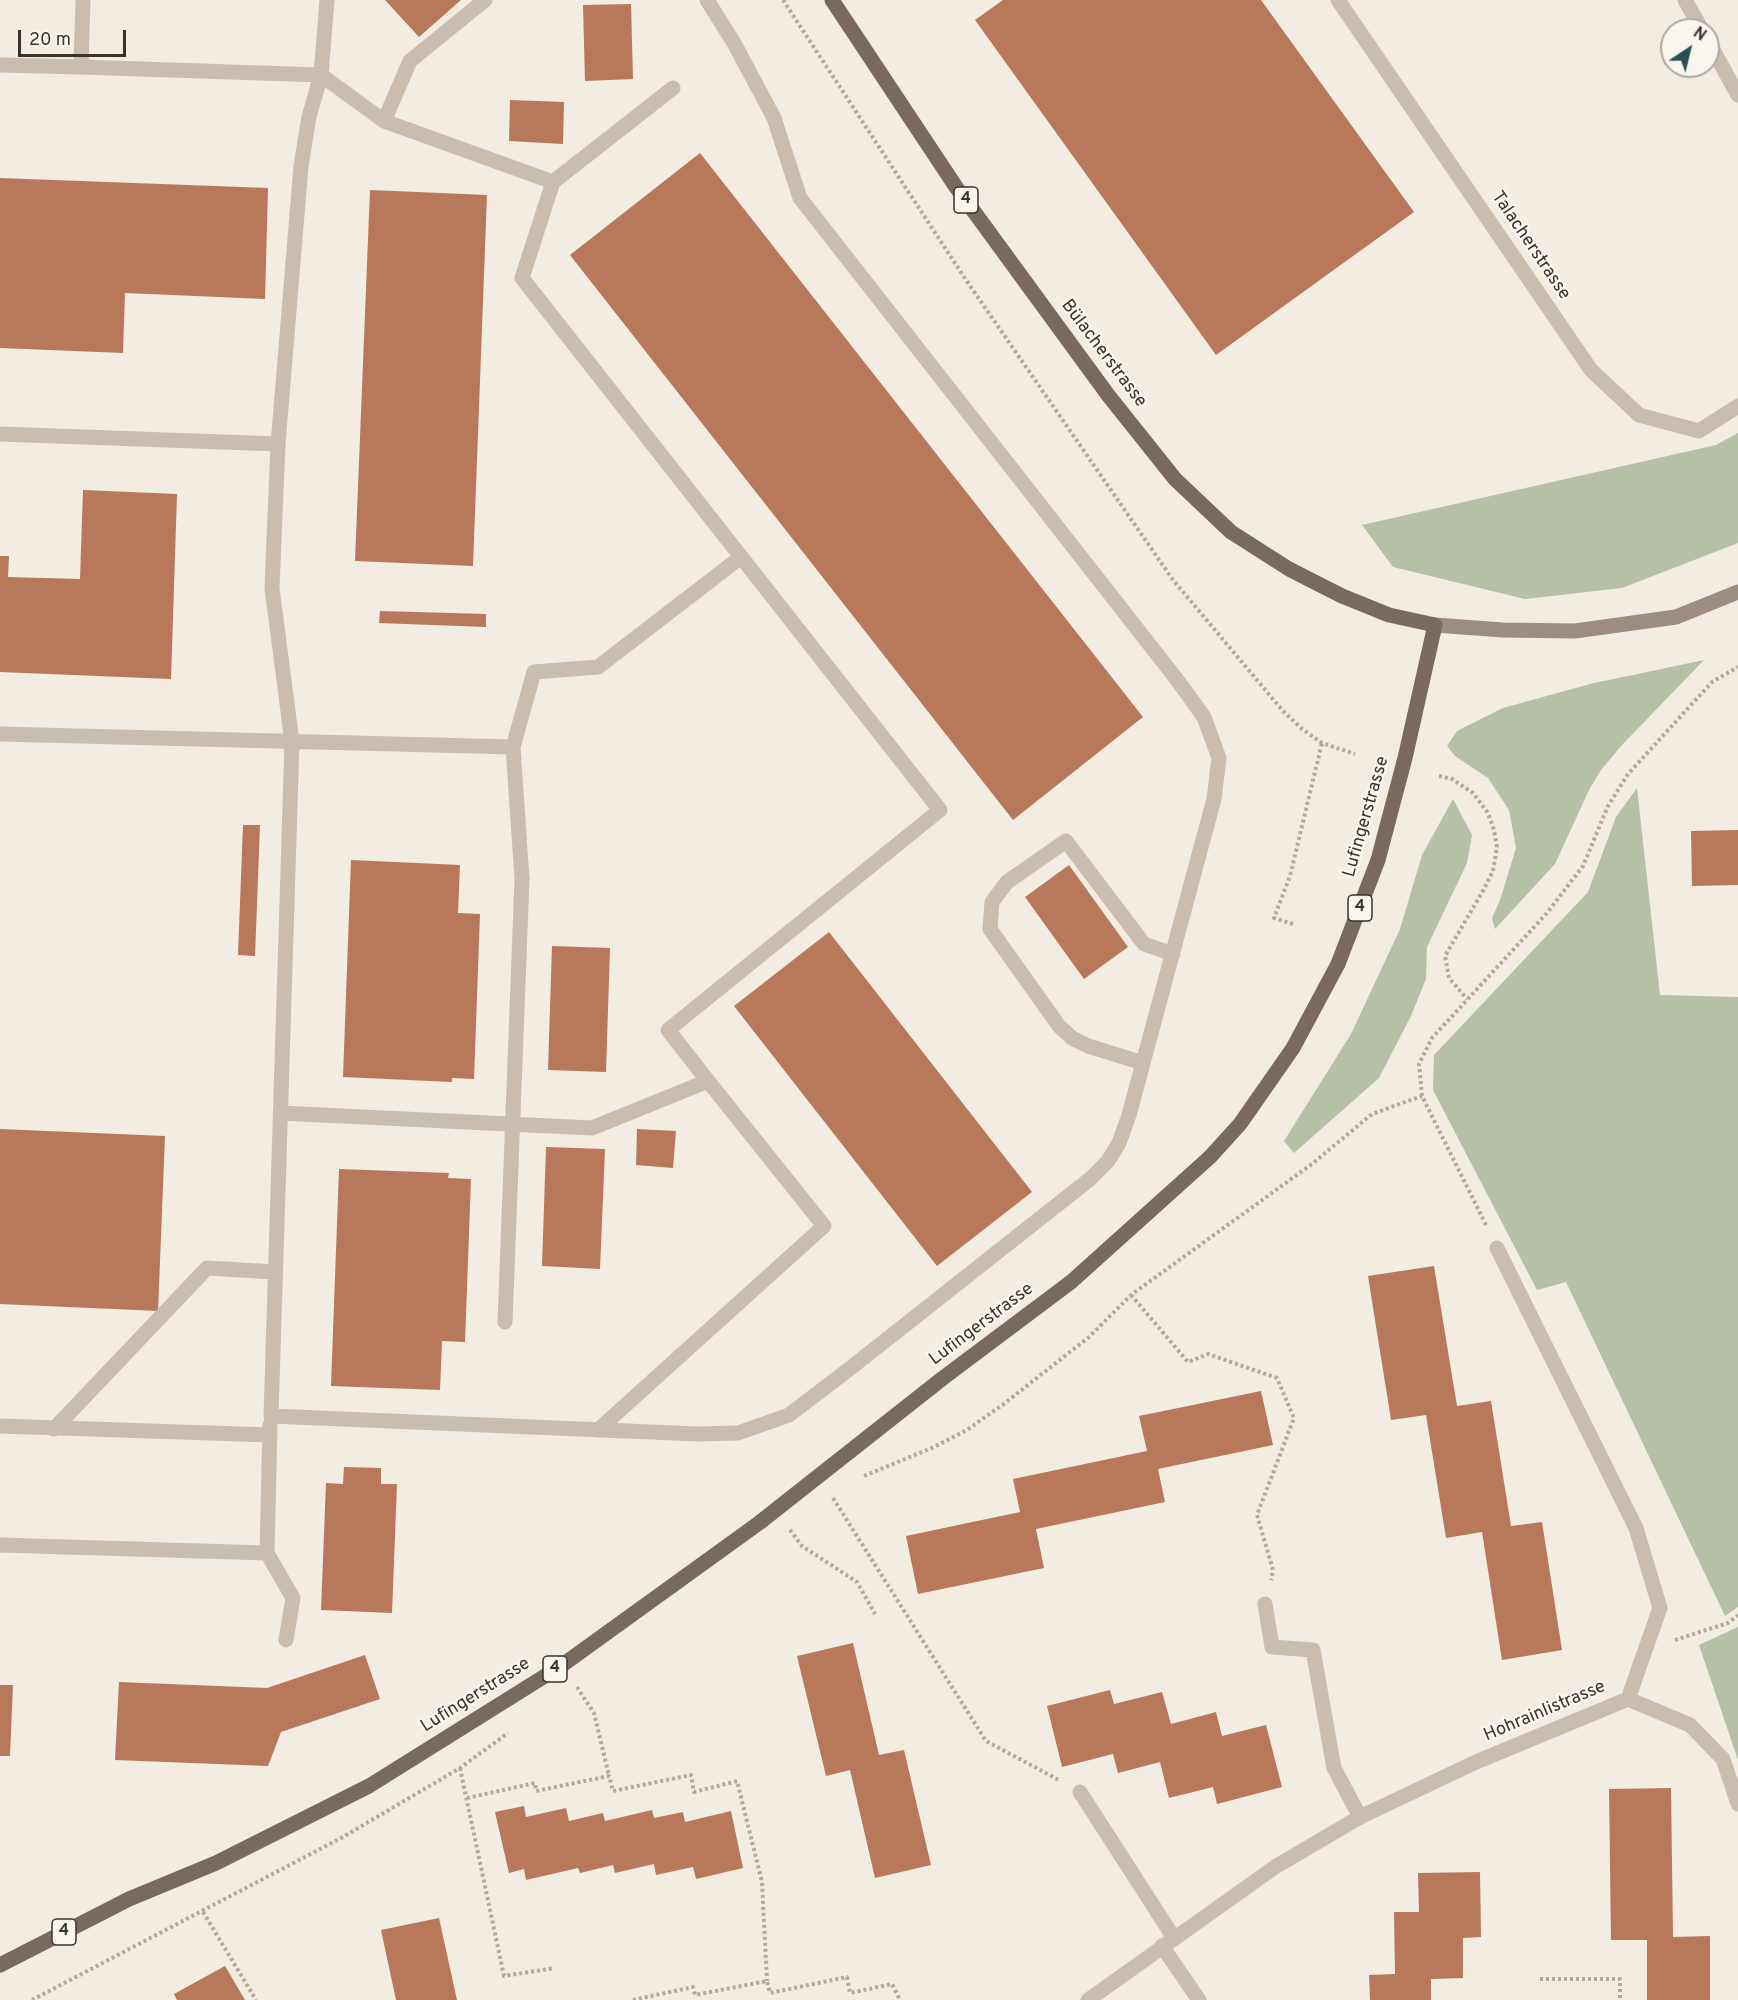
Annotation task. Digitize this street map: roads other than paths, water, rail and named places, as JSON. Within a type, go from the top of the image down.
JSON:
[{"type":"main road","name":"Bülacherstrasse","points":[[832,0],[956,187],[1108,395],[1175,479],[1231,532],[1289,569],[1342,596],[1389,615],[1435,625]]},
{"type":"main road","points":[[1435,625],[1503,630],[1575,631],[1676,617],[1738,592]]},
{"type":"main road","name":"Lufingerstrasse","points":[[0,1965],[129,1899],[216,1863],[369,1786],[561,1666],[759,1523],[943,1378],[1071,1282],[1179,1187],[1240,1124],[1293,1048],[1338,964],[1378,860],[1405,758],[1435,625]]},
{"type":"street","points":[[81,67],[82,0]]},
{"type":"street","points":[[286,1640],[292,1598],[267,1553],[292,742],[272,588],[278,444],[301,166],[309,117],[321,75],[327,0]]},
{"type":"street","points":[[384,121],[410,62],[485,0]]},
{"type":"street","points":[[270,1416],[598,1430],[738,1433],[789,1415],[1090,1179],[1108,1161],[1119,1143],[1129,1115],[1214,799],[1219,758],[1204,717],[800,198],[774,118],[734,43],[707,0]]},
{"type":"street","name":"Talacherstrasse","points":[[1338,0],[1591,370],[1640,415],[1699,431],[1738,406]]},
{"type":"street","points":[[1685,0],[1695,18]]},
{"type":"street","points":[[1720,63],[1738,95]]},
{"type":"street","points":[[0,65],[321,75],[384,121],[553,182]]},
{"type":"street","points":[[598,1430],[824,1226],[668,1030],[940,810],[522,278],[553,182],[673,88]]},
{"type":"street","points":[[0,434],[278,444]]},
{"type":"street","points":[[505,1322],[522,879],[513,747],[534,672],[598,667],[741,557]]},
{"type":"street","points":[[0,734],[513,747]]},
{"type":"street","points":[[1143,1063],[1088,1046],[1071,1038],[1059,1026],[990,929],[992,902],[1007,882],[1066,841],[1144,944],[1173,954]]},
{"type":"street","points":[[280,1113],[592,1128],[708,1081]]},
{"type":"street","name":"Hohrainlistrasse","points":[[1088,2000],[1275,1867],[1360,1817],[1476,1762],[1628,1699],[1660,1608],[1636,1528],[1497,1248]]},
{"type":"street","points":[[54,1429],[207,1268],[275,1272]]},
{"type":"street","points":[[0,1426],[270,1435]]},
{"type":"street","points":[[0,1545],[267,1553]]},
{"type":"street","points":[[1264,1604],[1272,1647],[1313,1650],[1334,1768],[1360,1817]]},
{"type":"street","points":[[1628,1699],[1690,1725],[1723,1759],[1738,1804]]},
{"type":"street","points":[[1080,1792],[1168,1942],[1199,2000]]}]
